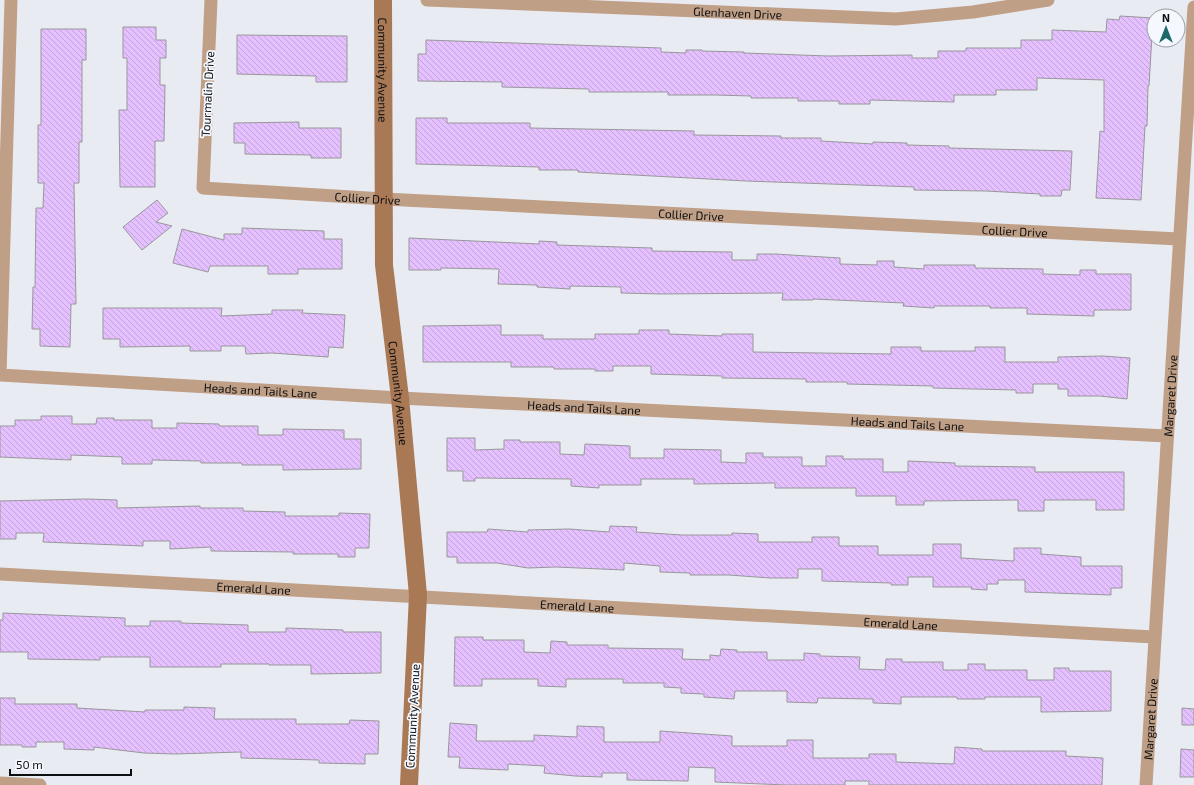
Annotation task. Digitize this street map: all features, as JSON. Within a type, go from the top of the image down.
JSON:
[{"type":"street","points":[[0,375],[11,0]]},
{"type":"street","name":"Tourmalin Drive","points":[[203,188],[211,0]]},
{"type":"street","name":"Community Avenue","points":[[383,0],[384,265],[400,398],[418,595],[409,785]]},
{"type":"street","name":"Glenhaven Drive","points":[[427,0],[896,20],[973,12],[1048,0]]},
{"type":"street","name":"Margaret Drive","points":[[1146,785],[1194,7]]},
{"type":"street","name":"Collier Drive","points":[[203,188],[384,199],[1179,239]]},
{"type":"street","name":"Heads and Tails Lane","points":[[0,375],[400,398],[1167,436]]},
{"type":"street","name":"Emerald Lane","points":[[0,574],[418,595],[1154,637]]},
{"type":"street","points":[[0,783],[40,785]]},
{"type":"building","points":[[1120,16],[1146,18],[1146,48],[1151,48],[1141,200],[1096,198],[1100,131],[1104,132],[1104,80],[1037,78],[1037,90],[996,90],[996,95],[954,95],[954,102],[870,100],[870,104],[839,104],[839,101],[798,101],[798,98],[668,95],[668,92],[589,92],[589,89],[502,87],[502,82],[418,81],[418,54],[426,54],[426,40],[661,48],[661,52],[686,53],[686,50],[702,50],[828,56],[912,55],[912,58],[938,58],[938,51],[966,51],[966,48],[1021,48],[1021,40],[1052,40],[1052,30],[1106,32],[1107,19],[1119,20]]},
{"type":"building","points":[[123,27],[156,27],[156,40],[166,40],[166,58],[160,58],[160,85],[165,85],[164,141],[155,141],[155,187],[120,187],[119,110],[127,110],[127,58],[123,58]]},
{"type":"building","points":[[41,29],[86,29],[86,60],[82,60],[82,142],[79,142],[79,183],[74,183],[76,304],[71,304],[70,347],[40,346],[40,329],[32,329],[33,287],[35,287],[36,208],[43,208],[44,183],[38,183],[38,125],[41,125]]},
{"type":"building","points":[[237,35],[347,36],[347,82],[316,82],[316,76],[237,74]]},
{"type":"building","points":[[416,118],[447,118],[447,123],[530,123],[530,128],[694,131],[694,135],[781,136],[781,138],[821,138],[821,141],[873,144],[873,142],[907,143],[907,145],[949,146],[949,148],[1072,151],[1070,190],[1062,190],[1061,196],[1040,196],[1040,194],[986,191],[914,190],[914,187],[746,181],[578,172],[578,170],[539,170],[539,167],[416,164]]},
{"type":"building","points":[[299,122],[299,128],[341,128],[341,158],[311,158],[311,155],[245,154],[245,143],[234,143],[234,123]]},
{"type":"building","points":[[157,200],[168,213],[156,222],[172,226],[142,250],[123,227]]},
{"type":"building","points":[[242,228],[324,231],[324,239],[342,239],[342,269],[298,269],[298,274],[268,274],[268,266],[210,266],[208,272],[173,263],[182,229],[224,240],[224,234],[242,234]]},
{"type":"building","points":[[409,238],[539,244],[539,241],[557,242],[557,245],[652,248],[652,251],[732,252],[732,260],[757,260],[757,254],[775,254],[840,258],[840,264],[877,265],[877,261],[894,261],[894,267],[924,269],[924,265],[975,265],[975,268],[1043,269],[1043,274],[1080,275],[1080,270],[1096,270],[1096,274],[1131,274],[1131,310],[1094,310],[1094,316],[1027,314],[1027,308],[990,308],[990,306],[934,306],[934,308],[903,306],[904,303],[813,299],[782,300],[783,293],[621,293],[621,287],[570,286],[570,289],[537,287],[537,285],[498,284],[499,269],[441,268],[441,270],[409,270]]},
{"type":"building","points":[[103,308],[222,308],[221,316],[272,314],[272,310],[303,310],[302,313],[345,315],[343,348],[329,347],[328,357],[272,353],[246,354],[245,346],[221,346],[221,351],[190,351],[190,346],[120,347],[120,339],[103,339]]},
{"type":"building","points":[[501,325],[501,335],[543,335],[543,339],[595,339],[595,334],[639,334],[639,330],[669,330],[669,334],[722,336],[722,334],[753,334],[753,352],[891,354],[891,347],[921,347],[921,351],[975,351],[975,347],[1005,347],[1005,362],[1058,362],[1058,357],[1103,356],[1130,358],[1127,399],[1100,396],[1068,396],[1068,389],[1058,389],[1058,384],[1033,384],[1033,393],[1016,393],[1016,390],[847,384],[847,382],[806,382],[806,379],[722,378],[722,376],[651,374],[651,366],[613,366],[613,371],[595,371],[595,369],[554,369],[554,367],[511,367],[511,362],[423,362],[423,326]]},
{"type":"building","points":[[41,416],[72,416],[72,424],[96,424],[97,418],[114,418],[114,420],[152,420],[152,428],[177,428],[177,423],[219,424],[219,426],[258,426],[258,435],[283,435],[283,429],[344,430],[344,439],[361,439],[361,469],[283,470],[283,465],[201,463],[201,461],[152,460],[152,464],[122,464],[122,457],[71,455],[71,460],[0,457],[0,426],[15,426],[15,420],[41,420]]},
{"type":"building","points":[[447,438],[475,438],[475,450],[504,449],[504,440],[520,440],[520,442],[560,442],[560,454],[584,455],[585,444],[630,446],[630,458],[664,458],[664,449],[721,450],[721,462],[746,463],[746,453],[763,453],[763,457],[802,457],[802,466],[826,466],[826,456],[843,456],[843,459],[883,459],[883,472],[908,472],[908,461],[955,463],[955,466],[1035,467],[1035,472],[1124,472],[1124,510],[1096,510],[1096,500],[1044,500],[1044,511],[1018,511],[1018,500],[924,501],[924,505],[896,505],[896,496],[856,496],[856,488],[775,488],[775,483],[694,484],[694,479],[641,479],[641,485],[599,485],[599,488],[571,486],[571,479],[475,478],[475,481],[463,481],[463,471],[447,471]]},
{"type":"building","points":[[86,499],[117,500],[117,508],[200,506],[200,508],[243,508],[243,511],[285,512],[285,516],[339,516],[339,513],[370,514],[369,548],[355,548],[355,557],[338,557],[338,554],[211,551],[211,547],[170,549],[170,541],[143,541],[143,546],[43,542],[44,533],[16,533],[16,539],[0,539],[0,501]]},
{"type":"building","points":[[610,526],[637,527],[636,532],[682,535],[732,535],[732,533],[758,534],[758,542],[812,542],[812,537],[839,537],[839,546],[878,546],[878,555],[933,555],[933,544],[961,544],[961,558],[1014,561],[1014,548],[1041,548],[1041,554],[1081,557],[1081,566],[1122,566],[1122,588],[1111,588],[1111,595],[1025,592],[1025,580],[998,580],[998,584],[987,584],[987,590],[971,589],[972,587],[933,587],[933,577],[908,577],[908,585],[891,585],[891,583],[822,581],[822,569],[798,569],[798,578],[770,578],[729,575],[690,575],[690,573],[660,572],[660,566],[624,563],[624,570],[556,567],[528,568],[497,563],[457,563],[457,557],[447,557],[447,532],[487,532],[488,529],[528,532],[528,530],[569,529],[609,532]]},
{"type":"building","points":[[3,613],[125,618],[125,626],[150,626],[150,621],[181,621],[181,623],[248,625],[248,632],[286,632],[286,628],[343,630],[343,632],[381,632],[381,673],[311,674],[311,665],[221,664],[221,667],[150,667],[150,657],[100,657],[100,660],[28,659],[28,652],[0,652],[0,620],[3,620]]},
{"type":"building","points":[[455,637],[483,637],[483,640],[524,640],[524,652],[550,653],[551,641],[567,642],[567,645],[608,645],[608,648],[683,649],[682,659],[710,660],[710,655],[720,656],[721,649],[737,650],[737,652],[767,652],[767,660],[804,660],[804,653],[820,654],[820,656],[860,657],[859,669],[885,670],[886,659],[902,659],[902,662],[943,662],[943,670],[968,670],[968,664],[985,664],[985,670],[1027,670],[1027,680],[1054,680],[1054,668],[1069,668],[1069,671],[1111,671],[1111,711],[1041,712],[1041,697],[985,697],[985,699],[957,699],[957,697],[901,697],[901,704],[873,703],[873,699],[818,698],[817,703],[787,702],[787,691],[735,691],[734,699],[704,697],[704,694],[681,693],[681,688],[664,687],[664,683],[623,683],[623,679],[566,679],[566,687],[538,686],[538,679],[482,679],[482,686],[454,686]]},
{"type":"building","points":[[0,698],[15,698],[15,704],[77,704],[77,708],[145,712],[145,710],[184,710],[184,707],[215,708],[214,719],[296,719],[296,724],[349,724],[350,720],[379,721],[378,754],[365,754],[365,764],[319,763],[319,760],[241,758],[241,752],[175,754],[144,753],[94,747],[94,750],[64,749],[64,742],[36,742],[36,747],[22,747],[22,745],[0,745]]},
{"type":"building","points":[[1182,708],[1194,709],[1194,725],[1182,725]]},
{"type":"building","points":[[450,723],[477,725],[476,741],[534,741],[534,735],[577,737],[577,726],[604,727],[604,742],[660,742],[660,731],[732,736],[732,746],[787,746],[787,740],[813,740],[813,758],[869,758],[869,754],[896,754],[896,762],[954,764],[955,747],[982,749],[982,751],[1066,751],[1066,756],[1103,758],[1102,785],[869,785],[869,781],[845,781],[845,785],[786,785],[715,782],[715,768],[689,767],[688,781],[627,780],[627,773],[602,773],[602,777],[544,773],[545,766],[508,764],[508,770],[459,768],[460,757],[448,757]]},
{"type":"building","points":[[1181,749],[1194,750],[1194,777],[1180,777]]}]
